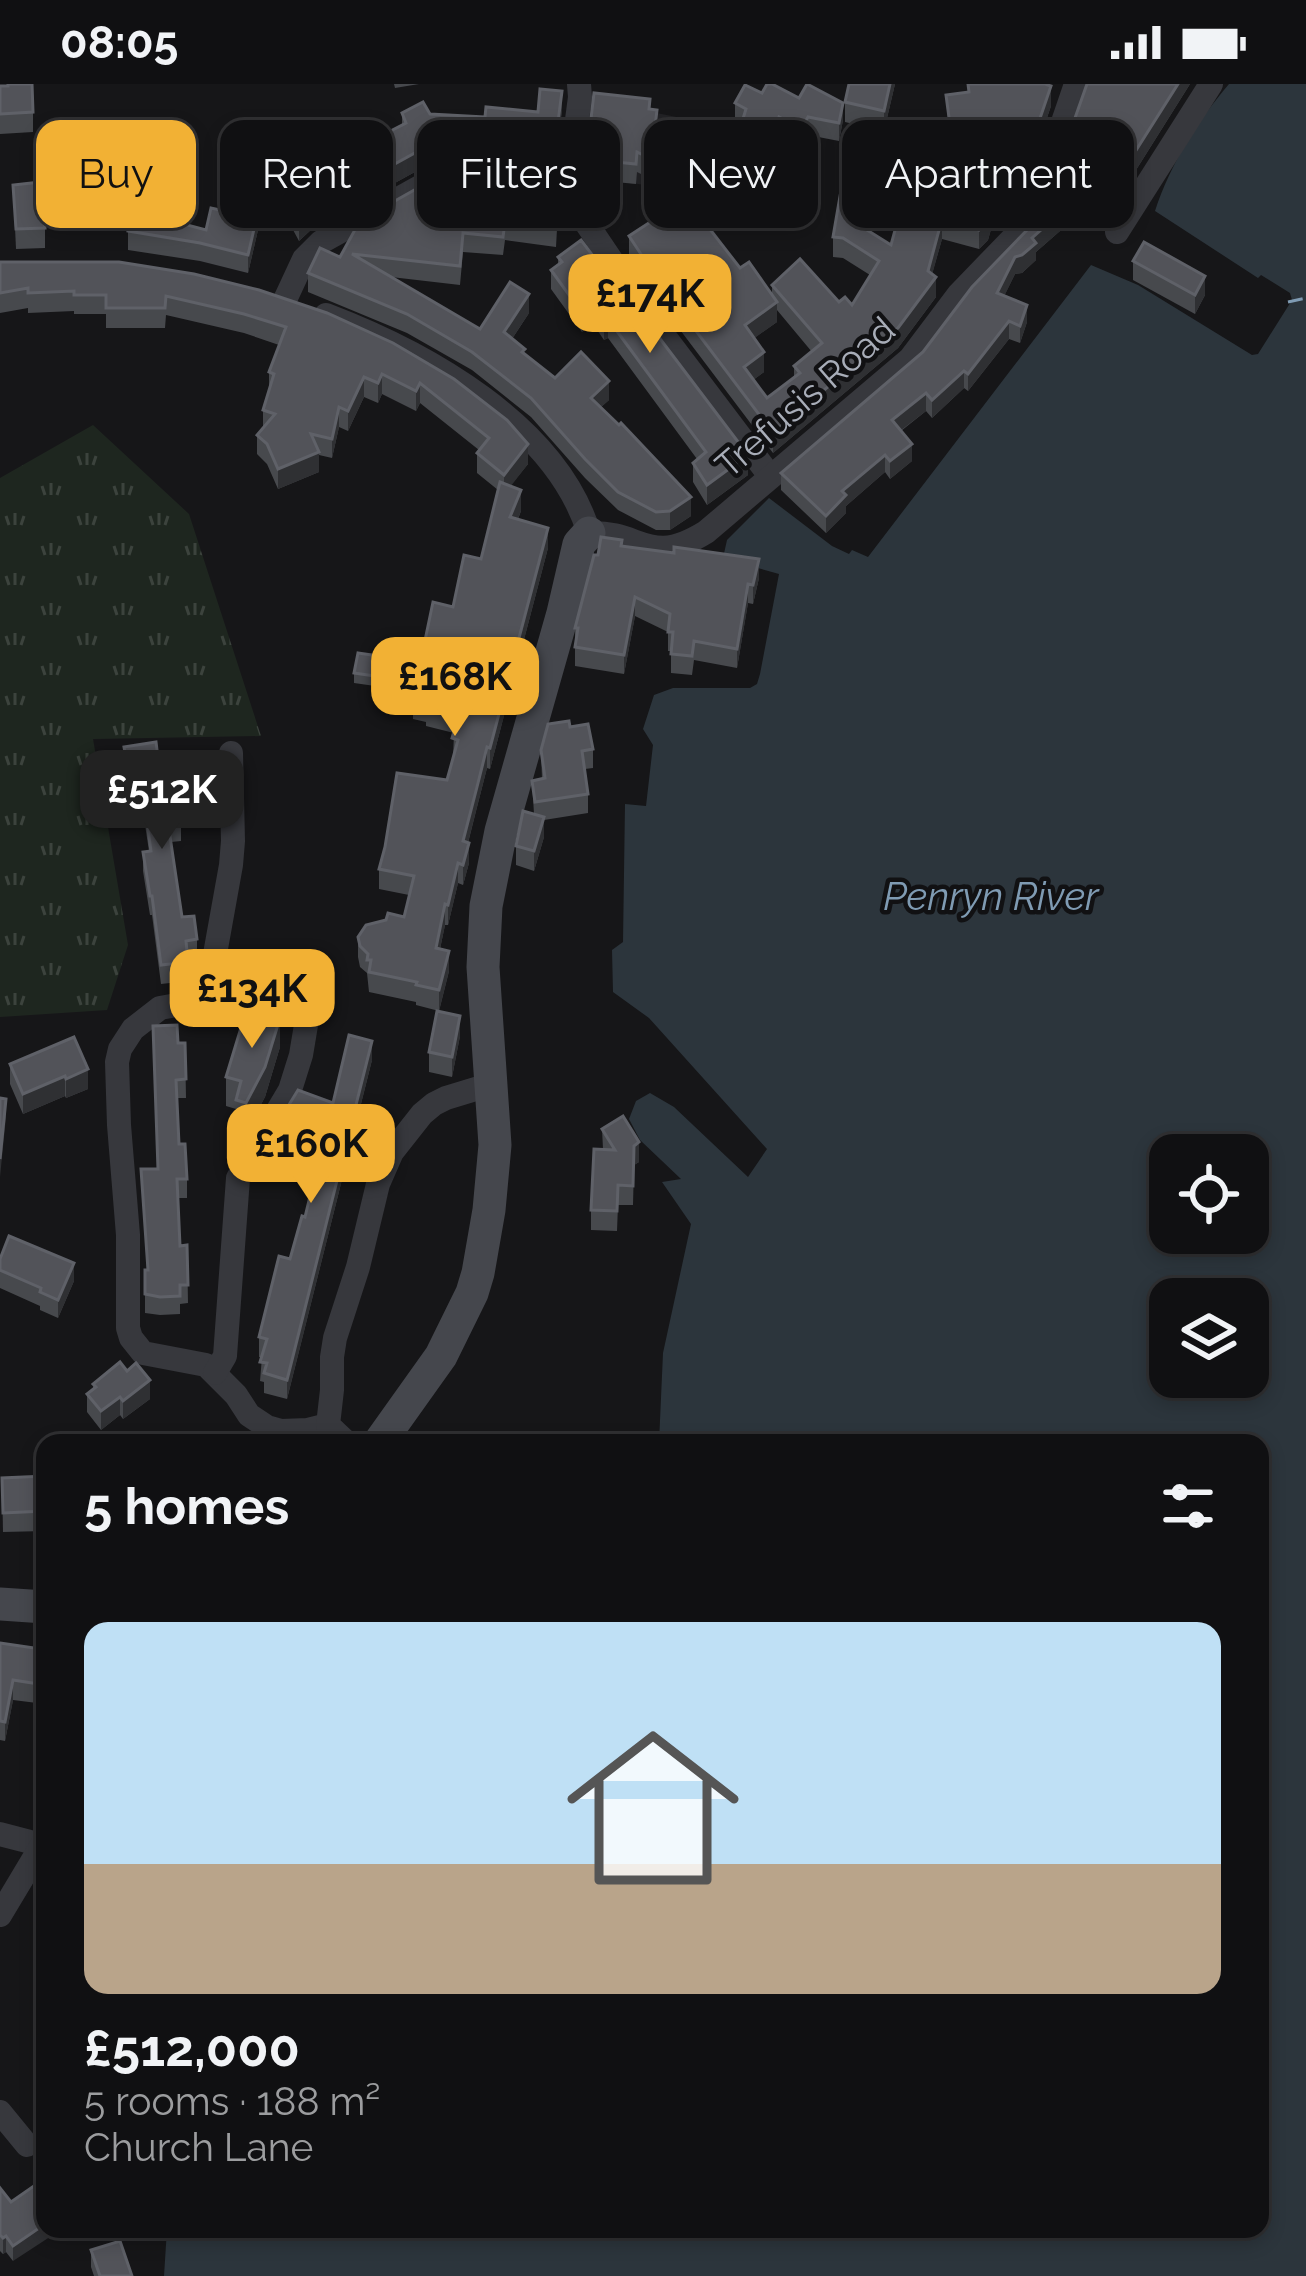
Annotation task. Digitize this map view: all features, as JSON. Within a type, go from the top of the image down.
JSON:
[{"type":"street","points":[[577,120],[579,84]]},
{"type":"street","name":"Trefusis Road","points":[[589,533],[658,549],[673,548],[706,532],[910,359],[958,294],[1026,221],[1043,185],[1076,84]]},
{"type":"street","points":[[1117,232],[1211,84]]},
{"type":"street","points":[[386,1434],[430,1374],[472,1293],[494,1162],[483,967],[486,906],[501,831],[579,544],[589,533],[576,498],[542,448],[468,387],[364,330],[276,299],[321,242],[417,189]]},
{"type":"street","points":[[589,228],[770,476]]},
{"type":"street","points":[[231,753],[231,865],[208,994],[204,1000],[160,1008],[133,1029],[120,1048],[120,1158],[131,1338],[143,1353],[197,1361],[215,1373],[249,1415],[267,1427],[338,1434],[335,1338],[384,1166],[434,1104],[492,1084]]},
{"type":"street","points":[[215,1373],[225,1356],[238,1178],[290,1090],[306,1025]]},
{"type":"street","points":[[0,1604],[36,1606]]},
{"type":"street","points":[[0,1834],[36,1842]]},
{"type":"street","points":[[0,1915],[36,1855]]},
{"type":"street","points":[[0,2112],[27,2145]]},
{"type":"shaded area","points":[[590,95],[688,120],[644,120],[644,185],[620,182],[620,120],[585,120]]},
{"type":"green space","points":[[93,425],[189,514],[261,736],[93,739],[128,945],[107,1010],[0,1017],[0,478]]},
{"type":"water","name":"Penryn River","points":[[1229,84],[1306,84],[1306,2276],[164,2276],[166,2238],[1269,2238],[1269,1434],[659,1434],[663,1353],[691,1224],[662,1182],[681,1179],[640,1140],[629,1119],[636,1101],[650,1093],[674,1107],[748,1177],[767,1149],[649,1018],[613,992],[612,950],[623,942],[625,804],[646,806],[653,745],[643,729],[654,695],[673,688],[750,688],[757,684],[779,574],[723,558],[727,540],[769,498],[832,546],[868,557],[1091,265],[1138,285],[1252,355],[1258,354],[1292,300],[1290,293],[1261,275],[1258,278],[1155,211],[1177,160]]},
{"type":"building","points":[[32,84],[33,112],[0,114],[0,86]]},
{"type":"building","points":[[772,84],[799,98],[807,84],[843,103],[839,123],[808,117],[743,120],[746,109],[735,103],[745,85],[762,93]]},
{"type":"building","points":[[849,84],[890,84],[884,111],[845,102]]},
{"type":"building","points":[[968,84],[1051,86],[1039,120],[949,120],[946,95],[969,92]]},
{"type":"building","points":[[1087,84],[1178,84],[1134,154],[1134,120],[1075,118]]},
{"type":"building","points":[[540,89],[562,91],[558,120],[417,120],[417,152],[393,165],[393,130],[406,123],[402,113],[423,102],[430,114],[485,117],[486,107],[538,112]]},
{"type":"building","points":[[594,93],[650,99],[649,109],[657,110],[656,120],[644,120],[644,156],[637,152],[636,164],[620,162],[620,120],[591,120]]},
{"type":"building","points":[[36,183],[36,228],[45,228],[16,229],[13,185]]},
{"type":"building","points":[[842,185],[842,228],[864,228],[891,245],[896,228],[940,228],[928,271],[936,277],[898,328],[773,433],[629,236],[644,226],[709,228],[740,268],[749,262],[777,302],[745,325],[764,352],[744,367],[767,398],[800,373],[794,366],[822,343],[772,285],[800,259],[839,302],[845,297],[852,305],[879,261],[843,238],[833,237]]},
{"type":"building","points":[[417,189],[417,228],[504,228],[503,237],[463,233],[460,266],[352,254],[480,329],[510,282],[529,294],[504,332],[555,378],[581,352],[609,381],[591,398],[691,497],[670,511],[656,512],[618,492],[531,398],[472,352],[407,314],[308,273],[320,248],[340,257],[356,228],[393,228],[393,202]]},
{"type":"building","points":[[211,208],[220,210],[220,228],[254,228],[248,255],[128,231],[206,230]]},
{"type":"building","points":[[1029,228],[1043,228],[1032,238],[1036,243],[1015,257],[997,293],[1027,305],[1020,326],[1009,321],[968,374],[964,371],[932,400],[926,393],[892,420],[912,444],[890,461],[885,455],[842,491],[846,495],[826,516],[781,473],[923,352],[972,287]]},
{"type":"building","points":[[581,240],[596,260],[601,256],[748,455],[707,485],[693,463],[706,452],[608,319],[604,321],[593,305],[582,313],[551,270],[562,262],[558,257]]},
{"type":"building","points":[[1144,242],[1205,276],[1195,295],[1133,261]]},
{"type":"building","points":[[0,262],[119,262],[194,274],[327,313],[393,343],[454,379],[507,420],[528,444],[504,475],[477,453],[489,438],[420,383],[416,391],[382,374],[378,383],[364,377],[348,411],[339,407],[332,439],[311,434],[319,452],[278,469],[267,444],[257,435],[275,414],[263,410],[274,374],[269,372],[286,327],[166,296],[165,308],[106,308],[106,295],[28,293],[28,288],[0,293]]},
{"type":"building","points":[[500,482],[521,490],[510,517],[548,528],[463,841],[469,843],[463,865],[458,863],[445,904],[436,948],[449,951],[439,990],[369,972],[371,960],[358,937],[366,925],[386,920],[388,913],[404,917],[414,876],[379,869],[397,773],[447,780],[458,740],[452,738],[459,714],[413,698],[433,602],[453,607],[464,555],[481,559]]},
{"type":"building","points":[[601,537],[622,540],[621,546],[674,553],[674,547],[759,559],[753,585],[748,584],[737,649],[694,641],[692,656],[671,654],[670,614],[635,597],[624,655],[575,647],[575,628]]},
{"type":"building","points":[[358,653],[379,656],[375,676],[354,673]]},
{"type":"building","points":[[569,721],[570,727],[588,724],[593,749],[582,751],[588,794],[535,802],[532,781],[545,778],[541,750],[548,724]]},
{"type":"building","points":[[156,742],[159,766],[172,764],[181,821],[168,823],[182,917],[194,916],[197,939],[186,941],[188,962],[161,965],[143,852],[151,851],[140,773],[129,775],[124,747]]},
{"type":"building","points":[[523,811],[544,817],[534,851],[516,846]]},
{"type":"building","points":[[247,1008],[280,1018],[265,1067],[246,1103],[236,1100],[241,1081],[226,1077]]},
{"type":"building","points":[[437,1011],[460,1016],[452,1057],[429,1052]]},
{"type":"building","points":[[177,1025],[178,1043],[185,1043],[186,1079],[176,1080],[179,1144],[185,1144],[187,1179],[177,1179],[180,1246],[187,1245],[188,1285],[180,1285],[180,1296],[160,1297],[145,1294],[148,1270],[141,1169],[158,1169],[153,1026]]},
{"type":"building","points":[[349,1035],[372,1041],[287,1380],[264,1373],[267,1363],[260,1362],[267,1339],[259,1337],[279,1256],[290,1259],[305,1217],[324,1138],[276,1126],[298,1090],[333,1103]]},
{"type":"building","points":[[74,1037],[88,1069],[23,1094],[10,1064]]},
{"type":"building","points":[[0,1098],[6,1099],[0,1159]]},
{"type":"building","points":[[623,1116],[639,1142],[634,1146],[633,1186],[618,1185],[617,1211],[591,1210],[594,1149],[615,1150],[602,1129]]},
{"type":"building","points":[[9,1236],[74,1263],[58,1300],[0,1270]]},
{"type":"building","points":[[120,1362],[127,1371],[136,1363],[150,1380],[101,1411],[87,1394]]},
{"type":"building","points":[[36,1476],[36,1511],[3,1513],[2,1478]]},
{"type":"building","points":[[0,1643],[36,1648],[36,1684],[13,1680],[5,1722],[0,1721]]},
{"type":"building","points":[[36,2184],[36,2230],[13,2246],[0,2235],[0,2188],[11,2202]]},
{"type":"building","points":[[120,2241],[132,2276],[100,2276],[91,2250]]},
{"type":"ferry route","points":[[1288,302],[1306,298]]}]
